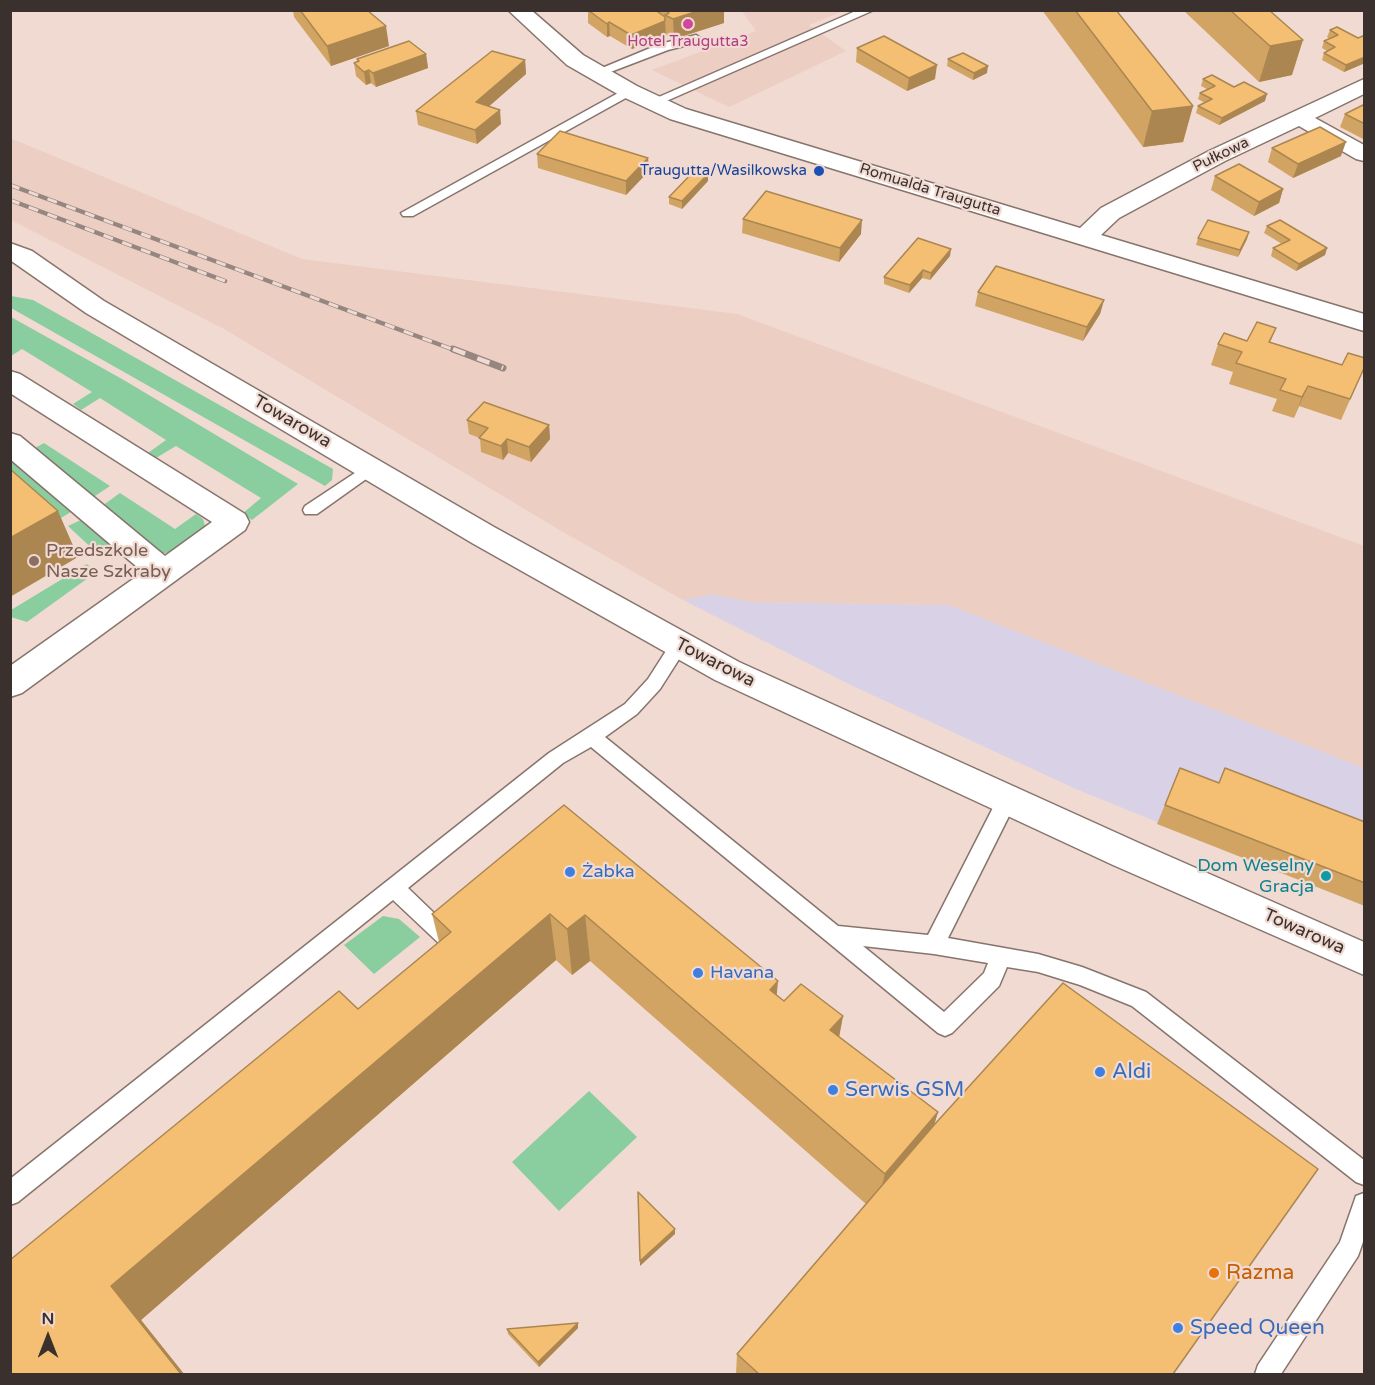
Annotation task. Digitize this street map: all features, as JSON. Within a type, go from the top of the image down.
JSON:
[{"type":"street","name":"Romualda Traugutta","points":[[518,10],[547,38],[596,73],[651,103],[692,118],[1365,322]]},
{"type":"street","name":"Pułkowa","points":[[1087,238],[1093,228],[1110,213],[1217,156],[1365,86]]},
{"type":"street","points":[[1298,118],[1365,154]]},
{"type":"street","name":"Towarowa","points":[[10,250],[23,256],[95,307],[370,468],[727,671],[1007,800],[1365,959]]},
{"type":"street","name":"Towarowa","points":[[10,274],[95,307]]},
{"type":"street","points":[[10,380],[234,522],[10,684]]},
{"type":"street","points":[[10,442],[164,573]]},
{"type":"lane","points":[[651,103],[869,10]]},
{"type":"lane","points":[[596,73],[664,47],[696,39]]},
{"type":"lane","points":[[408,213],[629,91]]},
{"type":"lane","points":[[311,510],[370,468]]},
{"type":"lane","points":[[10,1194],[556,758],[592,737],[631,709],[679,645]]},
{"type":"lane","points":[[592,737],[945,1026],[992,979],[1001,955]]},
{"type":"lane","points":[[934,945],[1007,800]]},
{"type":"lane","points":[[394,888],[457,948]]},
{"type":"lane","points":[[833,934],[1001,955],[1082,976],[1139,999],[1365,1174]]},
{"type":"lane","points":[[1267,1374],[1350,1248],[1365,1204]]},
{"type":"shaded area","points":[[742,11],[843,11],[809,25],[846,51],[729,107],[652,70],[756,31]]},
{"type":"shaded area","points":[[10,138],[302,259],[737,314],[1364,546],[1364,768],[949,605],[752,602],[712,594],[683,600],[558,529],[224,329],[11,220]]},
{"type":"shaded area","points":[[712,594],[752,602],[949,605],[1364,768],[1364,906],[1076,789],[853,686],[683,600]]},
{"type":"green space","points":[[11,296],[33,300],[333,469],[332,480],[325,486],[11,308]]},
{"type":"green space","points":[[11,317],[122,379],[298,484],[252,520],[242,514],[261,498],[176,446],[156,458],[148,453],[166,440],[100,398],[81,410],[73,404],[92,392],[22,349],[11,356]]},
{"type":"green space","points":[[44,443],[110,486],[92,498],[35,448]]},
{"type":"green space","points":[[17,460],[74,510],[61,518],[11,476],[10,464]]},
{"type":"green space","points":[[120,493],[175,529],[196,514],[203,519],[205,526],[172,552],[158,554],[102,506]]},
{"type":"green space","points":[[83,519],[122,555],[99,555],[68,526]]},
{"type":"green space","points":[[87,564],[95,573],[27,622],[11,617],[11,610]]},
{"type":"green space","points":[[383,916],[399,919],[420,937],[374,974],[344,945]]},
{"type":"green space","points":[[589,1091],[637,1137],[559,1211],[512,1162]]},
{"type":"building","points":[[300,10],[367,10],[386,26],[327,46]]},
{"type":"building","points":[[588,10],[655,10],[665,17],[665,21],[631,35],[609,22],[607,24]]},
{"type":"building","points":[[666,10],[701,10],[673,19],[665,15],[669,13]]},
{"type":"building","points":[[1075,10],[1116,10],[1193,106],[1152,111]]},
{"type":"building","points":[[1230,10],[1269,10],[1303,40],[1270,46]]},
{"type":"building","points":[[1337,27],[1358,38],[1365,35],[1365,57],[1346,65],[1324,53],[1335,47],[1324,41],[1338,35],[1330,30]]},
{"type":"building","points":[[884,36],[937,65],[909,78],[857,48]]},
{"type":"building","points":[[409,41],[426,54],[373,73],[369,70],[364,72],[354,63],[359,61],[357,59]]},
{"type":"building","points":[[492,51],[525,60],[476,102],[500,110],[475,130],[416,111]]},
{"type":"building","points":[[963,53],[988,66],[974,73],[948,59]]},
{"type":"building","points":[[1212,75],[1234,87],[1244,82],[1267,94],[1222,118],[1198,106],[1212,99],[1200,93],[1215,86],[1203,79]]},
{"type":"building","points":[[1365,104],[1365,124],[1345,114]]},
{"type":"building","points":[[1320,127],[1346,142],[1298,164],[1272,148]]},
{"type":"building","points":[[560,131],[648,158],[626,181],[537,154]]},
{"type":"building","points":[[1239,164],[1283,189],[1259,202],[1215,176]]},
{"type":"building","points":[[695,170],[708,174],[682,201],[669,197]]},
{"type":"building","points":[[766,191],[862,220],[840,248],[743,219]]},
{"type":"building","points":[[1208,220],[1249,232],[1240,250],[1198,238]]},
{"type":"building","points":[[1280,220],[1327,248],[1299,264],[1273,248],[1290,240],[1267,226]]},
{"type":"building","points":[[918,238],[951,249],[931,273],[923,270],[910,285],[884,277]]},
{"type":"building","points":[[996,266],[1104,300],[1087,327],[978,292]]},
{"type":"building","points":[[1257,322],[1276,328],[1269,342],[1342,365],[1348,353],[1365,358],[1365,366],[1350,399],[1308,386],[1302,397],[1280,390],[1286,379],[1236,363],[1242,352],[1218,344],[1224,333],[1247,341]]},
{"type":"building","points":[[484,402],[549,425],[529,447],[507,439],[501,446],[479,438],[488,428],[467,420]]},
{"type":"building","points":[[10,469],[58,511],[10,538]]},
{"type":"building","points":[[1180,768],[1219,783],[1225,768],[1365,822],[1365,883],[1165,805]]},
{"type":"building","points":[[564,805],[778,981],[770,990],[784,1001],[801,984],[843,1016],[830,1030],[938,1112],[885,1174],[585,915],[567,929],[550,914],[111,1286],[181,1374],[10,1374],[10,1260],[339,991],[358,1009],[451,932],[432,914]]},
{"type":"building","points":[[1063,983],[1318,1169],[1173,1374],[759,1374],[737,1354],[934,1125]]},
{"type":"building","points":[[638,1192],[675,1229],[640,1261]]},
{"type":"building","points":[[578,1323],[538,1362],[507,1329]]},
{"type":"railway","points":[[10,185],[457,351]]},
{"type":"railway","points":[[10,200],[225,281]]},
{"type":"railway","points":[[453,349],[503,368]]},
{"type":"place","name":"Hotel Traugutta3","points":[[688,24]]},
{"type":"place","name":"Traugutta/Wasilkowska","points":[[819,171]]},
{"type":"place","name":"Przedszkole Nasze Szkraby","points":[[34,561]]},
{"type":"place","name":"Żabka","points":[[570,872]]},
{"type":"place","name":"Dom Weselny Gracja","points":[[1326,876]]},
{"type":"place","name":"Havana","points":[[698,973]]},
{"type":"place","name":"Aldi","points":[[1100,1072]]},
{"type":"place","name":"Serwis GSM","points":[[833,1090]]},
{"type":"place","name":"Razma","points":[[1214,1273]]},
{"type":"place","name":"Speed Queen","points":[[1178,1328]]}]
